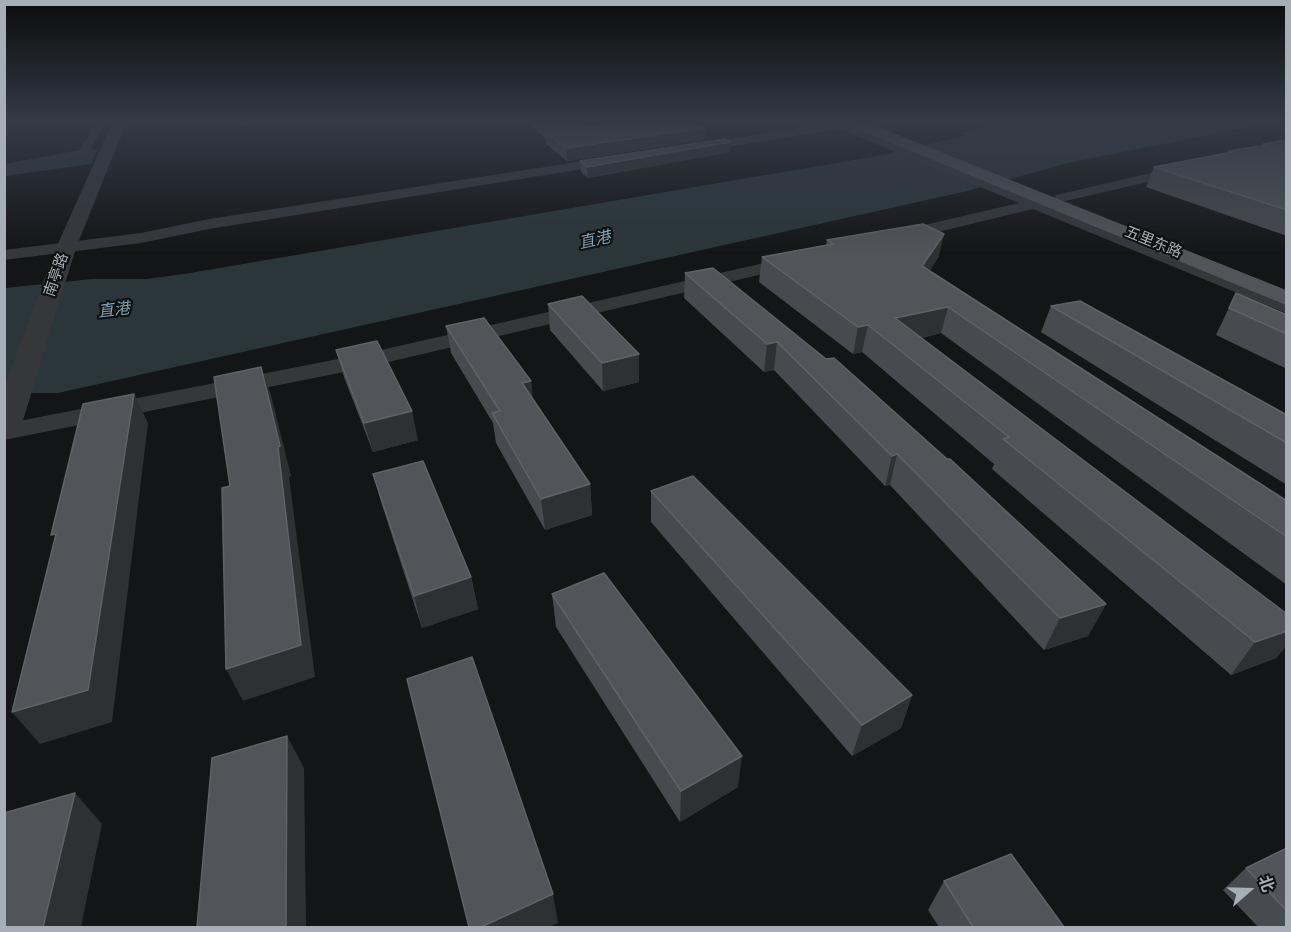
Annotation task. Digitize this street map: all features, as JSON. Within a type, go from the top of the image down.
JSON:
[{"type":"main road","points":[[963,166],[1034,196]]},
{"type":"main road","name":"五里东路","points":[[1034,196],[1287,286]]},
{"type":"main road","name":"五里东路","points":[[1034,196],[1287,297]]},
{"type":"street","name":"南亭路","points":[[7,422],[66,249],[101,166]]},
{"type":"street","points":[[4,255],[66,249],[577,166]]},
{"type":"street","points":[[876,242],[1034,196],[1196,167]]},
{"type":"street","points":[[1034,196],[1287,307]]},
{"type":"street","points":[[7,422],[347,364],[819,256]]},
{"type":"water","points":[[5,166],[73,166],[5,176]]},
{"type":"water","name":"直港","points":[[816,166],[1055,166],[963,192],[58,393],[5,393],[5,288],[92,279],[147,279]]},
{"type":"building","points":[[1287,166],[1287,210],[1154,167]]},
{"type":"building","points":[[923,224],[944,234],[922,266],[1287,501],[1287,537],[948,307],[895,318],[1287,614],[1287,631],[1255,642],[1003,439],[1009,437],[868,325],[858,327],[762,257],[833,244],[827,240]]},
{"type":"building","points":[[713,268],[826,359],[834,358],[947,459],[950,459],[1106,604],[1060,618],[897,454],[892,456],[777,342],[767,344],[685,273]]},
{"type":"building","points":[[1236,293],[1287,315],[1287,334],[1229,308]]},
{"type":"building","points":[[582,296],[639,354],[602,363],[548,304]]},
{"type":"building","points":[[1080,301],[1287,415],[1287,443],[1051,306]]},
{"type":"building","points":[[484,318],[531,381],[522,383],[590,484],[541,499],[492,413],[500,411],[446,326]]},
{"type":"building","points":[[377,341],[412,411],[364,423],[336,350]]},
{"type":"building","points":[[261,367],[280,446],[278,447],[301,645],[226,669],[222,488],[230,486],[214,377]]},
{"type":"building","points":[[134,394],[88,690],[12,712],[56,534],[51,535],[83,404]]},
{"type":"building","points":[[423,461],[471,577],[414,596],[373,474]]},
{"type":"building","points":[[693,476],[912,695],[862,725],[651,491]]},
{"type":"building","points":[[604,573],[742,756],[681,791],[552,594]]},
{"type":"building","points":[[472,657],[553,894],[481,927],[469,927],[407,679]]},
{"type":"building","points":[[287,736],[286,927],[197,927],[212,758]]},
{"type":"building","points":[[75,793],[43,927],[4,927],[4,813]]},
{"type":"building","points":[[1287,848],[1287,911],[1246,868]]},
{"type":"building","points":[[1011,854],[1064,927],[973,927],[944,881]]}]
